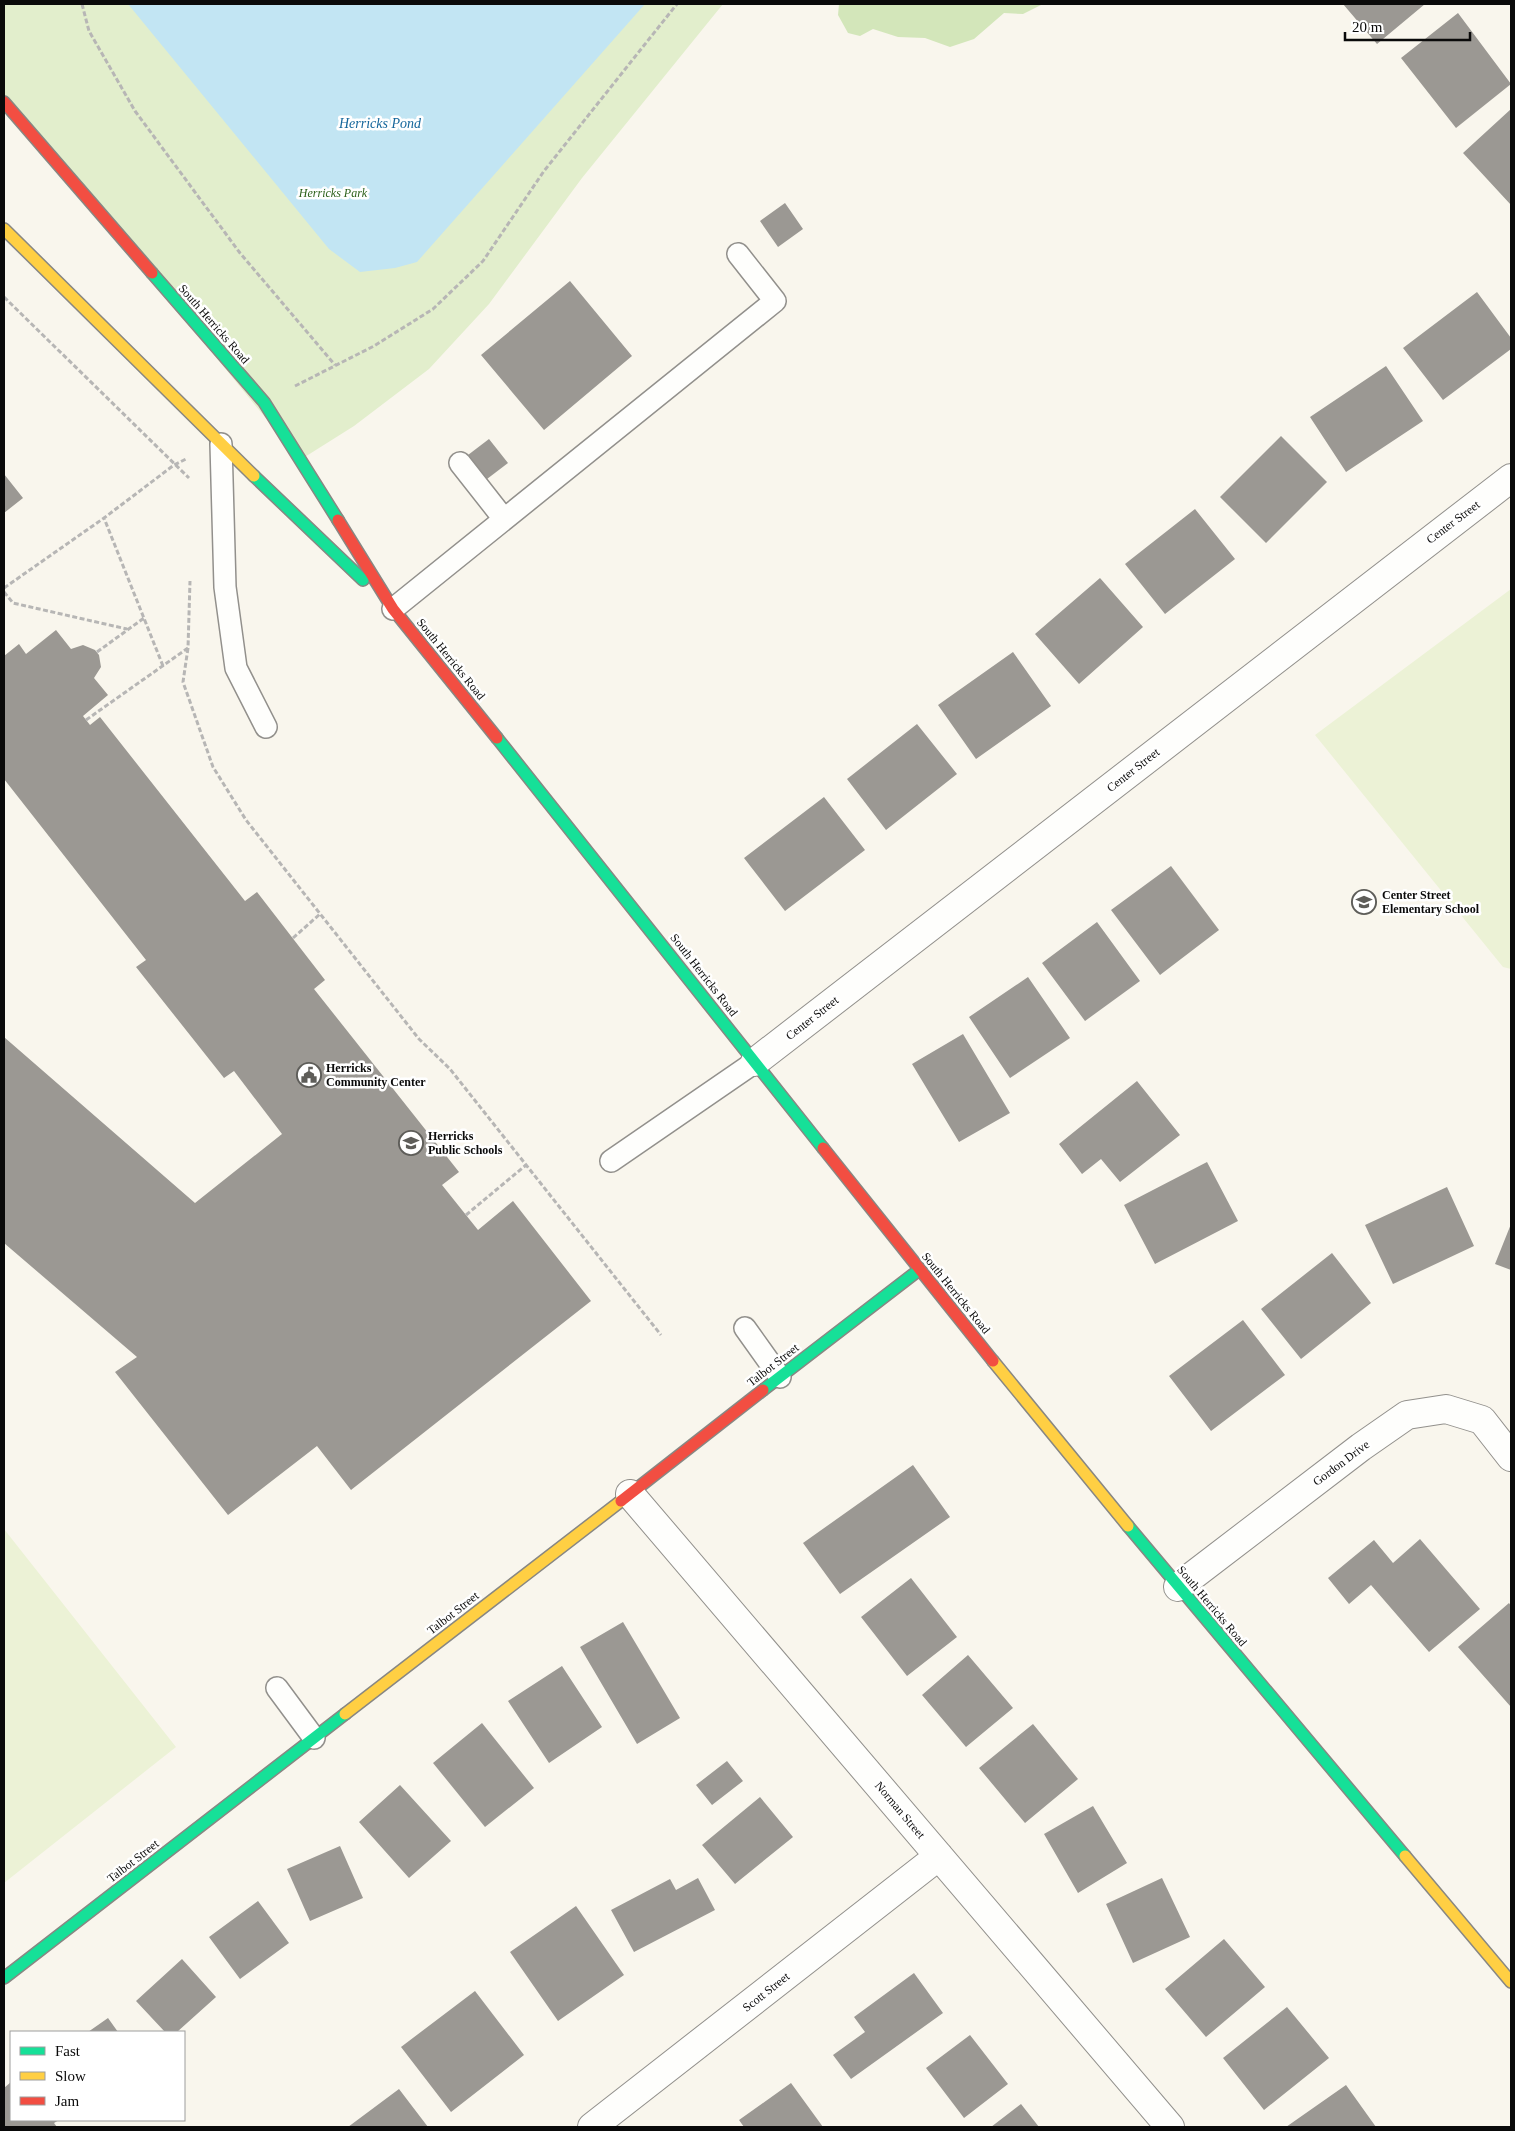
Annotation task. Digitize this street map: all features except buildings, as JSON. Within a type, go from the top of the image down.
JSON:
[{"type":"main road","name":"South Herricks Road","points":[[5,102],[264,402],[393,609],[919,1270],[1178,1587],[1511,1982]]},
{"type":"main road","name":"South Herricks Road","points":[[4,229],[221,444],[393,609]]},
{"type":"main road","name":"Talbot Street","points":[[4,1978],[919,1270]]},
{"type":"street","name":"Center Street","points":[[755,1062],[1511,478]]},
{"type":"street","name":"Gordon Drive","points":[[1178,1587],[1361,1447],[1408,1415],[1446,1409],[1482,1420],[1511,1457]]},
{"type":"street","name":"Norman Street","points":[[630,1494],[1170,2127]]},
{"type":"street","name":"Scott Street","points":[[592,2127],[939,1856]]},
{"type":"lane","points":[[393,609],[775,301],[738,254]]},
{"type":"lane","points":[[221,444],[225,587],[236,668],[266,727]]},
{"type":"lane","points":[[460,463],[504,519]]},
{"type":"lane","points":[[611,1161],[755,1062]]},
{"type":"lane","points":[[745,1328],[780,1377]]},
{"type":"lane","points":[[277,1688],[314,1738]]},
{"type":"path","points":[[82,4],[89,31],[135,111],[240,253],[335,365]]},
{"type":"path","points":[[264,402],[374,346],[433,309],[483,261],[544,171],[677,4]]},
{"type":"path","points":[[4,297],[193,482]]},
{"type":"path","points":[[4,588],[104,518],[174,465],[221,444]]},
{"type":"path","points":[[86,720],[163,666],[104,518]]},
{"type":"path","points":[[4,592],[13,603],[127,629]]},
{"type":"path","points":[[96,652],[144,618]]},
{"type":"path","points":[[188,648],[183,682],[213,767],[246,820],[418,1039],[450,1069],[661,1335]]},
{"type":"path","points":[[293,938],[320,914]]},
{"type":"path","points":[[466,1215],[526,1165]]},
{"type":"green space","name":"Herricks Park","points":[[4,4],[723,4],[582,178],[489,304],[429,369],[354,426],[300,460],[4,98]]},
{"type":"green space","points":[[839,4],[1043,4],[1023,14],[1004,13],[974,39],[950,47],[925,38],[898,37],[873,29],[860,36],[848,33],[838,15]]},
{"type":"green space","points":[[1511,589],[1511,969],[1503,967],[1315,735]]},
{"type":"green space","points":[[4,1529],[176,1747],[4,1883]]},
{"type":"water","name":"Herricks Pond","points":[[128,4],[645,4],[417,262],[395,268],[360,272],[329,249]]},
{"type":"traffic: fast","points":[[152,273],[264,402],[338,520]]},
{"type":"traffic: fast","points":[[254,476],[363,580]]},
{"type":"traffic: fast","points":[[497,738],[823,1148]]},
{"type":"traffic: fast","points":[[763,1390],[919,1270]]},
{"type":"traffic: fast","points":[[1128,1526],[1405,1856]]},
{"type":"traffic: fast","points":[[4,1978],[345,1714]]},
{"type":"traffic: slow","points":[[4,229],[254,476]]},
{"type":"traffic: slow","points":[[993,1361],[1128,1526]]},
{"type":"traffic: slow","points":[[345,1714],[621,1501]]},
{"type":"traffic: slow","points":[[1405,1856],[1511,1982]]},
{"type":"traffic: jam","points":[[4,102],[152,273]]},
{"type":"traffic: jam","points":[[338,520],[393,609],[497,738]]},
{"type":"traffic: jam","points":[[823,1148],[993,1361]]},
{"type":"traffic: jam","points":[[621,1501],[763,1390]]},
{"type":"place","name":"Center Street Elementary School","points":[[1364,902]]},
{"type":"place","name":"Herricks Community Center","points":[[309,1075]]},
{"type":"place","name":"Herricks Public Schools","points":[[411,1143]]}]
